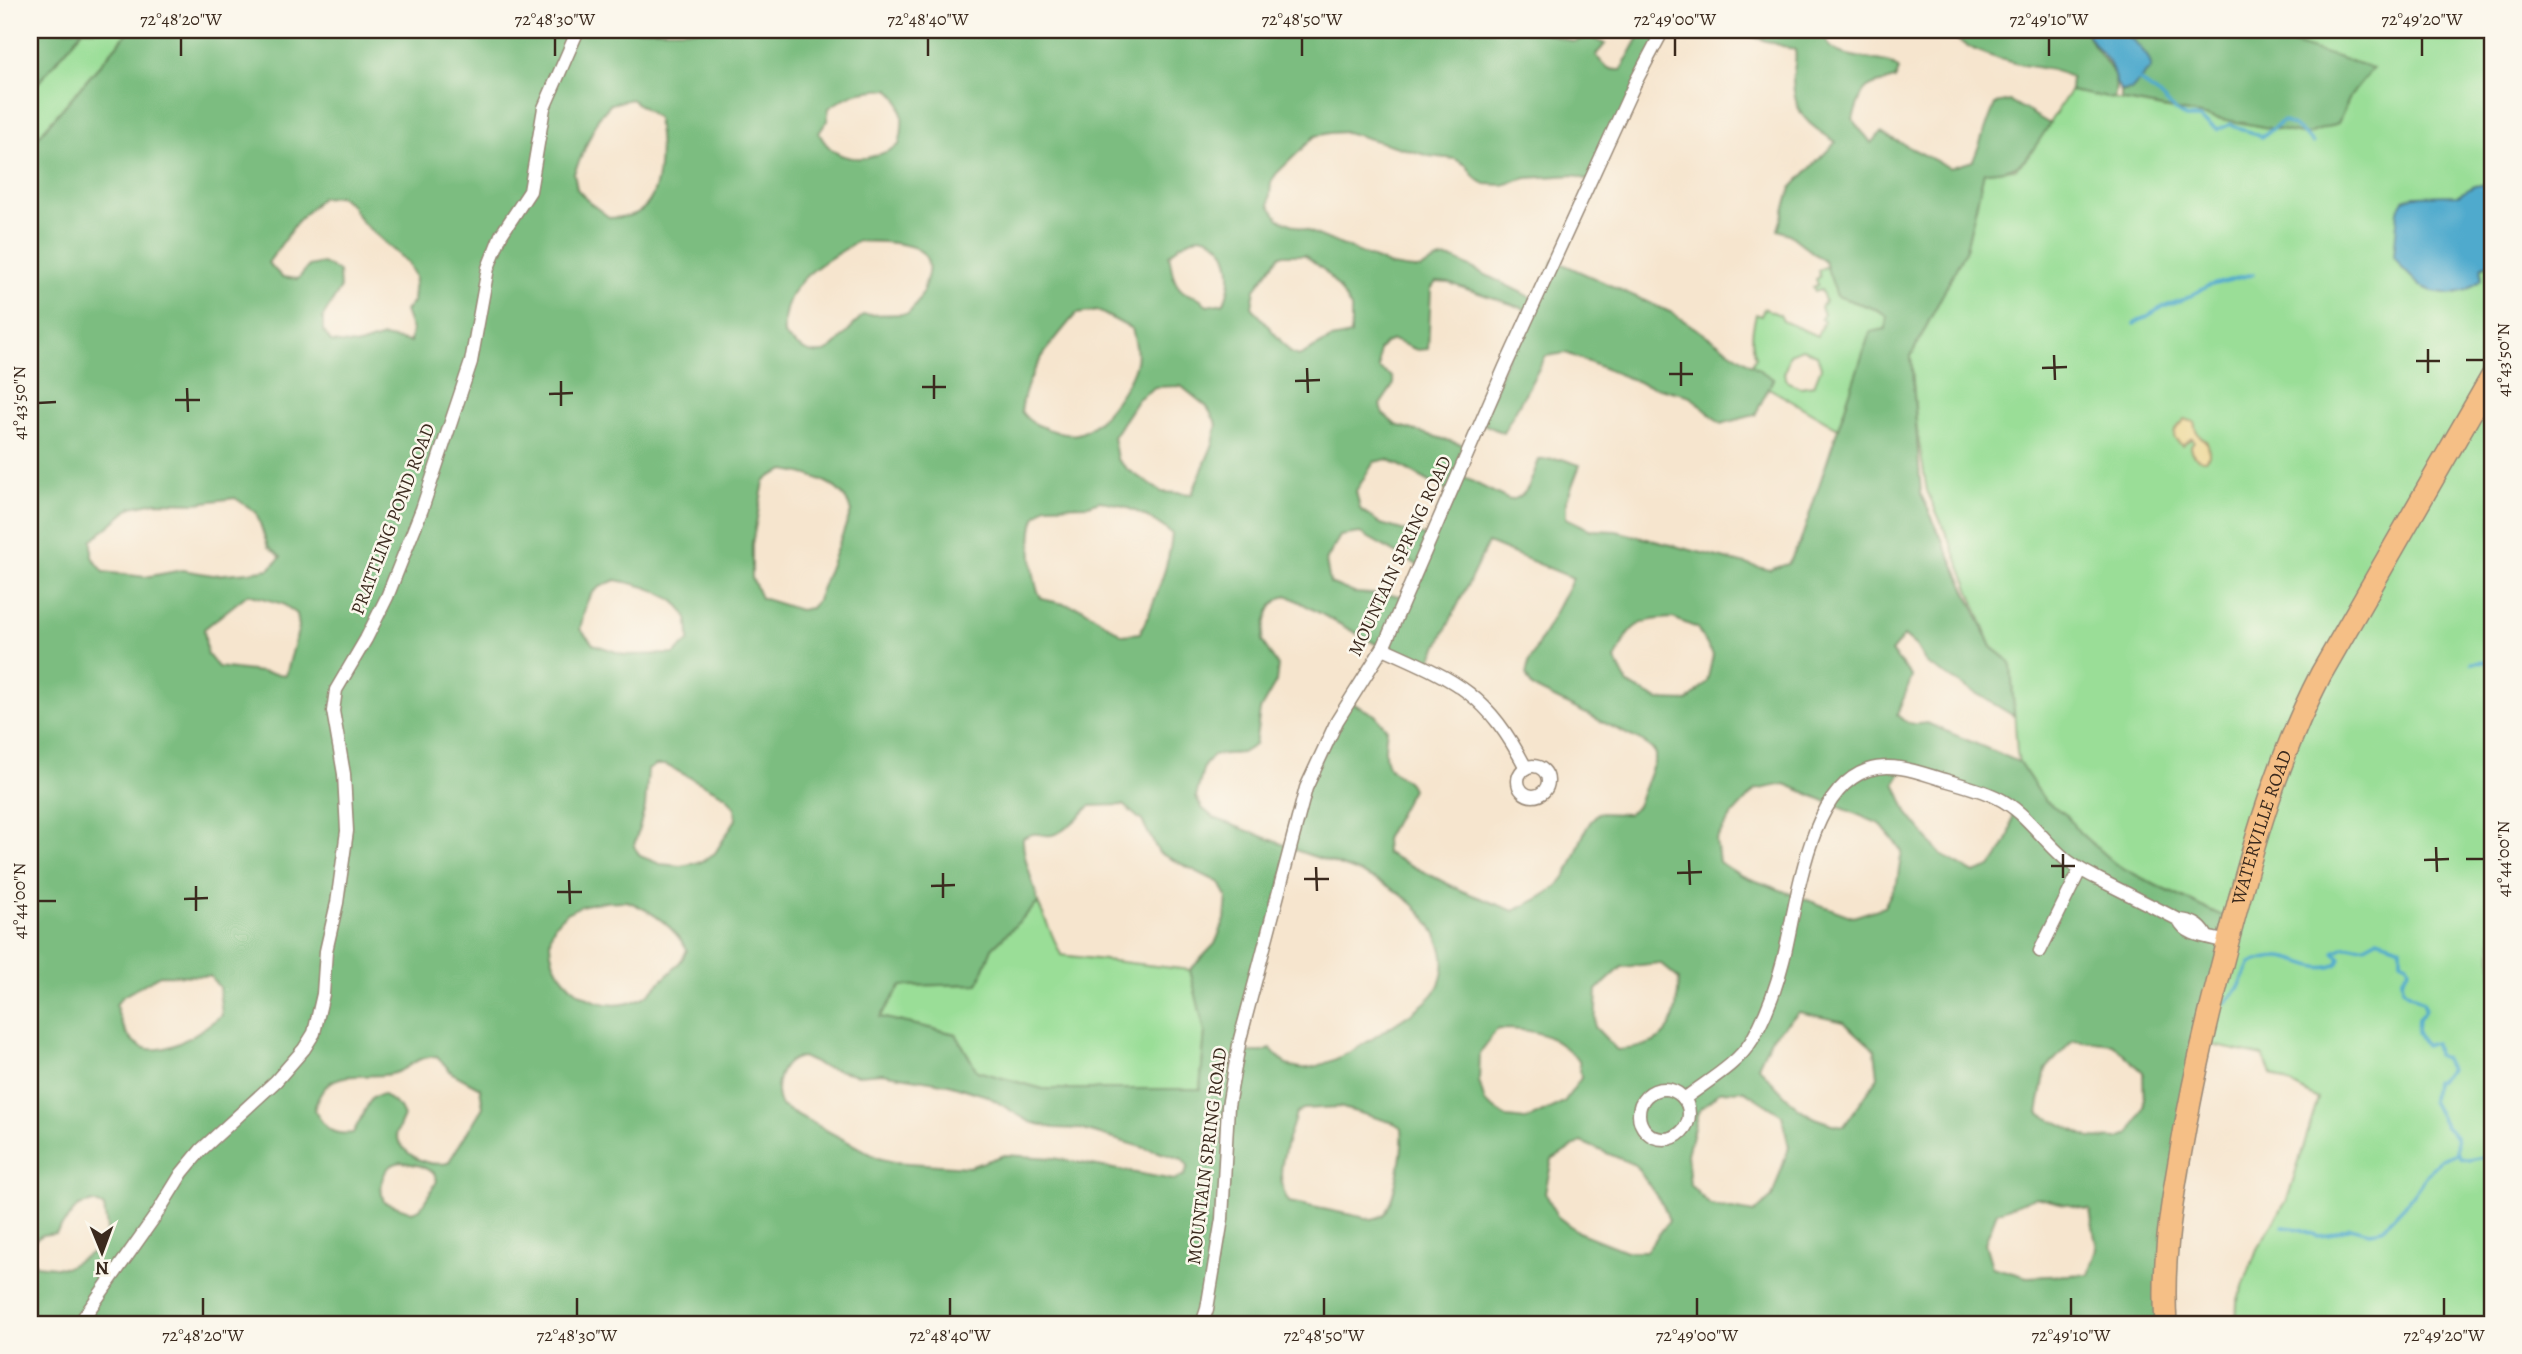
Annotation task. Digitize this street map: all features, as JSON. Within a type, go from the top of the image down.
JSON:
[{"type":"highway","name":"WATERVILLE ROAD","points":[[2166,1324],[2164,1296],[2168,1223],[2195,1070],[2269,792],[2301,712],[2492,376]]},
{"type":"street","name":"PRATTLING POND ROAD","points":[[79,1324],[156,1215],[182,1172],[201,1150],[276,1081],[314,1033],[347,831],[345,774],[333,710],[336,690],[387,597],[422,509],[471,362],[488,268],[501,235],[530,191],[544,108],[578,30]]},
{"type":"street","name":"MOUNTAIN SPRING ROAD","points":[[1202,1324],[1222,1219],[1228,1106],[1240,1039],[1306,788],[1337,721],[1383,648],[1516,344],[1635,83],[1663,30]]},
{"type":"street","points":[[1383,648],[1466,689],[1486,706],[1511,738],[1526,768]]},
{"type":"street","points":[[1684,1099],[1733,1062],[1750,1043],[1763,1020],[1782,964],[1811,841],[1829,802],[1854,777],[1876,768],[1903,768],[1996,797],[2025,817],[2063,857],[2080,870],[2179,920],[2200,927],[2206,935],[2227,942]]},
{"type":"street","points":[[2040,951],[2080,870]]},
{"type":"street","points":[[1668,1089],[1677,1092],[1684,1099],[1689,1117],[1679,1134],[1660,1138],[1644,1129],[1639,1110],[1642,1101],[1649,1094],[1668,1089]]},
{"type":"green space","points":[[83,30],[130,30],[30,146],[30,92]]},
{"type":"green space","points":[[83,30],[30,92],[30,32]]},
{"type":"green space","points":[[130,30],[1536,30],[1574,42],[1590,37],[1605,44],[1596,55],[1606,67],[1621,70],[1643,30],[1663,30],[1590,181],[1575,175],[1527,178],[1503,185],[1485,184],[1475,178],[1466,165],[1455,159],[1429,156],[1346,132],[1330,133],[1315,136],[1276,174],[1271,183],[1269,205],[1279,219],[1392,266],[1418,269],[1441,259],[1456,260],[1536,300],[1554,260],[1672,313],[1773,379],[1755,415],[1721,424],[1690,396],[1643,384],[1566,353],[1546,356],[1503,433],[1481,423],[1526,311],[1523,308],[1449,283],[1436,282],[1431,289],[1428,349],[1417,350],[1393,340],[1385,343],[1379,350],[1379,369],[1392,377],[1394,384],[1380,405],[1383,414],[1396,425],[1470,447],[1459,475],[1509,500],[1516,499],[1525,491],[1539,460],[1562,459],[1580,465],[1566,502],[1566,518],[1591,530],[1616,531],[1769,570],[1788,564],[1800,543],[1870,332],[1886,329],[1887,316],[1878,310],[1837,296],[1825,262],[1789,234],[1778,230],[1791,188],[1836,142],[1810,124],[1799,110],[1793,77],[1795,50],[1732,30],[1827,30],[1826,40],[1839,52],[1893,65],[1899,70],[1895,79],[1871,86],[1863,93],[1853,119],[1855,123],[1871,143],[1881,133],[1950,168],[1973,161],[1995,104],[2010,101],[2050,124],[2018,165],[2009,169],[1984,172],[1966,249],[1911,356],[1921,494],[1992,647],[2011,665],[2014,716],[1927,664],[1916,646],[1904,636],[1891,652],[1912,677],[1897,715],[1910,723],[1927,723],[2019,762],[2045,801],[2065,814],[2080,833],[2115,864],[2227,918],[2195,1070],[2166,1324],[30,1324],[30,1254],[36,1265],[65,1268],[98,1249],[107,1230],[104,1207],[94,1202],[78,1206],[56,1233],[42,1235],[33,1241],[30,1251],[30,146]],"holes":[[[889,89],[894,94],[902,114],[899,145],[877,155],[855,158],[835,152],[826,144],[819,133],[827,121],[829,108],[857,93]],[[631,99],[657,118],[660,158],[658,173],[655,187],[643,209],[632,215],[610,218],[577,189],[574,173],[598,118],[611,104]],[[339,196],[351,205],[362,222],[408,263],[415,277],[413,302],[405,311],[412,330],[410,342],[383,337],[359,345],[331,342],[323,330],[323,317],[340,289],[339,272],[323,263],[309,266],[298,279],[282,277],[268,263],[297,222],[321,198]],[[1199,236],[1219,244],[1225,252],[1230,282],[1224,303],[1207,306],[1198,297],[1180,289],[1169,255],[1180,245]],[[858,241],[908,246],[926,257],[929,267],[921,295],[908,314],[863,315],[836,345],[819,353],[809,352],[784,335],[784,317],[789,301],[805,277]],[[1280,255],[1305,255],[1325,271],[1351,308],[1351,335],[1331,339],[1299,356],[1291,353],[1252,307],[1255,289]],[[1098,311],[1132,329],[1137,357],[1131,375],[1112,406],[1086,431],[1074,435],[1057,432],[1034,423],[1021,411],[1028,383],[1049,347],[1076,314]],[[1181,386],[1207,407],[1217,424],[1213,444],[1192,494],[1162,492],[1128,470],[1117,459],[1113,437],[1138,399],[1155,387]],[[1388,459],[1450,493],[1430,538],[1381,524],[1360,509],[1356,491],[1374,462]],[[785,470],[816,477],[842,494],[851,512],[817,600],[811,608],[800,610],[761,598],[752,578],[752,544],[764,482]],[[235,498],[256,512],[268,547],[281,557],[269,569],[249,572],[213,575],[182,570],[145,577],[104,572],[92,557],[92,540],[132,507],[156,502],[197,503]],[[1108,502],[1138,512],[1172,534],[1164,571],[1140,633],[1123,635],[1082,608],[1042,599],[1034,572],[1032,547],[1035,518],[1046,506]],[[1360,533],[1419,566],[1405,596],[1354,593],[1330,583],[1326,561],[1340,536]],[[1488,543],[1573,578],[1529,662],[1526,675],[1532,687],[1645,743],[1655,752],[1655,760],[1637,806],[1628,814],[1598,813],[1587,827],[1560,883],[1542,897],[1514,911],[1462,891],[1386,853],[1385,839],[1412,789],[1388,764],[1385,753],[1387,729],[1375,715],[1349,701],[1306,788],[1290,847],[1214,818],[1202,808],[1196,797],[1204,766],[1213,755],[1242,753],[1255,745],[1260,710],[1276,682],[1278,666],[1262,641],[1268,614],[1280,598],[1287,595],[1383,648],[1427,668]],[[616,580],[657,591],[676,602],[683,610],[688,621],[689,641],[674,654],[625,655],[593,644],[580,629],[589,597],[598,588]],[[248,594],[283,604],[297,614],[299,627],[286,675],[218,667],[207,654],[204,629]],[[1673,618],[1697,628],[1713,655],[1707,682],[1688,701],[1658,700],[1628,684],[1615,660],[1625,639],[1641,623]],[[656,765],[666,765],[726,796],[735,808],[736,819],[715,853],[701,862],[681,866],[660,864],[640,856],[634,846],[645,807],[648,770]],[[1904,768],[2012,806],[2012,824],[2008,839],[1991,867],[1974,873],[1941,855],[1908,814],[1895,783]],[[1785,784],[1880,824],[1902,851],[1897,882],[1884,907],[1853,917],[1740,875],[1719,862],[1716,840],[1732,815],[1755,790]],[[1123,805],[1142,821],[1159,853],[1220,883],[1227,897],[1225,920],[1215,944],[1190,970],[1205,1032],[1200,1089],[1043,1089],[977,1071],[956,1034],[880,1017],[901,986],[978,984],[992,948],[1038,903],[1024,853],[1023,838],[1033,834],[1052,835],[1068,827],[1090,806]],[[1290,848],[1376,880],[1413,904],[1428,921],[1439,941],[1443,967],[1441,980],[1425,1003],[1367,1042],[1316,1066],[1305,1068],[1286,1065],[1271,1049],[1262,1052],[1239,1052]],[[627,901],[645,909],[662,920],[687,950],[675,968],[644,997],[621,1004],[599,1002],[579,993],[564,978],[554,961],[550,943],[555,926],[576,908]],[[1660,963],[1679,979],[1672,1022],[1659,1039],[1635,1048],[1617,1050],[1595,1027],[1597,990],[1622,967]],[[160,975],[210,976],[219,987],[222,1015],[190,1037],[160,1049],[146,1048],[134,1042],[123,1028],[116,1005],[122,997]],[[1799,1012],[1844,1022],[1875,1050],[1878,1077],[1844,1126],[1805,1113],[1776,1087],[1758,1066],[1771,1038]],[[1497,1029],[1542,1034],[1560,1044],[1579,1060],[1581,1078],[1564,1102],[1526,1120],[1507,1118],[1485,1102],[1479,1081],[1480,1053]],[[2073,1040],[2113,1044],[2143,1072],[2144,1107],[2130,1133],[2119,1139],[2090,1138],[2038,1113],[2046,1069]],[[437,1056],[452,1073],[480,1088],[483,1107],[448,1163],[424,1161],[404,1148],[396,1134],[404,1116],[400,1108],[383,1094],[372,1097],[353,1133],[334,1132],[322,1122],[314,1110],[320,1095],[335,1080],[391,1074],[427,1057]],[[802,1057],[821,1066],[858,1075],[882,1073],[948,1084],[987,1096],[1030,1122],[1054,1128],[1080,1129],[1182,1159],[1188,1166],[1185,1175],[1174,1180],[1054,1158],[1005,1155],[969,1167],[894,1162],[878,1158],[781,1106],[778,1083],[788,1063]],[[1743,1090],[1782,1115],[1789,1147],[1772,1197],[1754,1213],[1710,1205],[1690,1185],[1687,1154],[1698,1112],[1719,1092]],[[1339,1107],[1394,1123],[1402,1128],[1402,1147],[1393,1194],[1386,1212],[1371,1219],[1289,1202],[1281,1181],[1283,1159],[1296,1114],[1303,1109]],[[1581,1142],[1635,1165],[1664,1207],[1669,1221],[1646,1251],[1626,1251],[1578,1232],[1557,1216],[1545,1192],[1552,1160]],[[401,1162],[421,1166],[434,1173],[437,1181],[420,1209],[412,1212],[384,1202],[381,1189],[383,1177],[389,1167]],[[2035,1197],[2090,1210],[2097,1249],[2089,1274],[2027,1277],[1992,1267],[1985,1243],[1997,1212]]]},
{"type":"green space","points":[[1942,30],[2086,30],[2111,69],[2116,87],[2114,99],[2070,91],[2071,77],[2053,70],[2012,63],[1991,56]]},
{"type":"green space","points":[[2121,30],[2248,30],[2373,68],[2351,95],[2338,123],[2306,135],[2121,100],[2121,91],[2126,92],[2137,46]]},
{"type":"green space","points":[[2248,30],[2492,30],[2492,1324],[2236,1324],[2237,1303],[2257,1249],[2287,1200],[2318,1099],[2271,1074],[2263,1056],[2207,1044],[2227,918],[2115,864],[2080,833],[2065,814],[2045,801],[2019,762],[2011,665],[1992,647],[1927,491],[1917,430],[1911,356],[1966,249],[1984,172],[2015,169],[2025,160],[2070,91],[2306,135],[2338,123],[2351,95],[2372,68]]},
{"type":"green space","points":[[1827,266],[1837,296],[1878,310],[1887,316],[1886,329],[1870,333],[1838,428],[1769,388],[1773,379],[1751,366],[1756,357],[1752,341],[1756,314],[1761,316],[1764,308],[1780,315],[1783,321],[1817,336],[1824,321],[1821,319],[1824,314],[1821,307],[1825,301],[1821,289],[1815,291],[1813,287],[1818,285],[1818,270]],"holes":[[[1802,349],[1817,355],[1821,367],[1814,385],[1800,387],[1788,382],[1784,374],[1790,354]]]},
{"type":"green space","points":[[1038,903],[1061,955],[1190,970],[1205,1032],[1200,1089],[1043,1089],[977,1071],[956,1034],[880,1017],[901,986],[978,984],[992,948]]},
{"type":"sand","points":[[2185,419],[2194,422],[2197,432],[2207,443],[2209,455],[2205,460],[2197,458],[2192,452],[2192,438],[2182,445],[2174,438],[2175,430]]},
{"type":"water","points":[[2086,30],[2121,30],[2145,53],[2151,68],[2131,90],[2121,91],[2110,64],[2090,40]]},
{"type":"water","points":[[2492,183],[2492,262],[2482,267],[2481,280],[2467,290],[2451,294],[2420,286],[2394,256],[2398,210],[2404,200],[2414,196],[2458,195],[2475,186]]},
{"type":"waterway","points":[[2140,81],[2186,118],[2199,118],[2217,130],[2231,124],[2261,137],[2283,121],[2294,126],[2313,143]]},
{"type":"waterway","points":[[2134,324],[2166,305],[2185,299],[2208,286],[2253,274]]},
{"type":"waterway","points":[[2471,663],[2492,662]]},
{"type":"waterway","points":[[2226,1003],[2238,989],[2251,963],[2257,961],[2279,957],[2324,968],[2338,963],[2340,958],[2334,952],[2344,947],[2365,946],[2378,939],[2401,947],[2401,960],[2407,963],[2409,969],[2402,979],[2403,989],[2423,1002],[2425,1007],[2418,1018],[2417,1033],[2425,1045],[2435,1043],[2437,1055],[2444,1058],[2450,1070],[2434,1081],[2432,1101],[2446,1127],[2456,1137],[2457,1151],[2461,1158],[2470,1160],[2492,1155]]},
{"type":"waterway","points":[[2283,1227],[2300,1229],[2318,1236],[2350,1227],[2376,1231],[2384,1227],[2404,1206],[2433,1167],[2442,1159],[2458,1153]]},
{"type":"waterway","points":[[2472,1324],[2489,1316],[2492,1311]]}]
